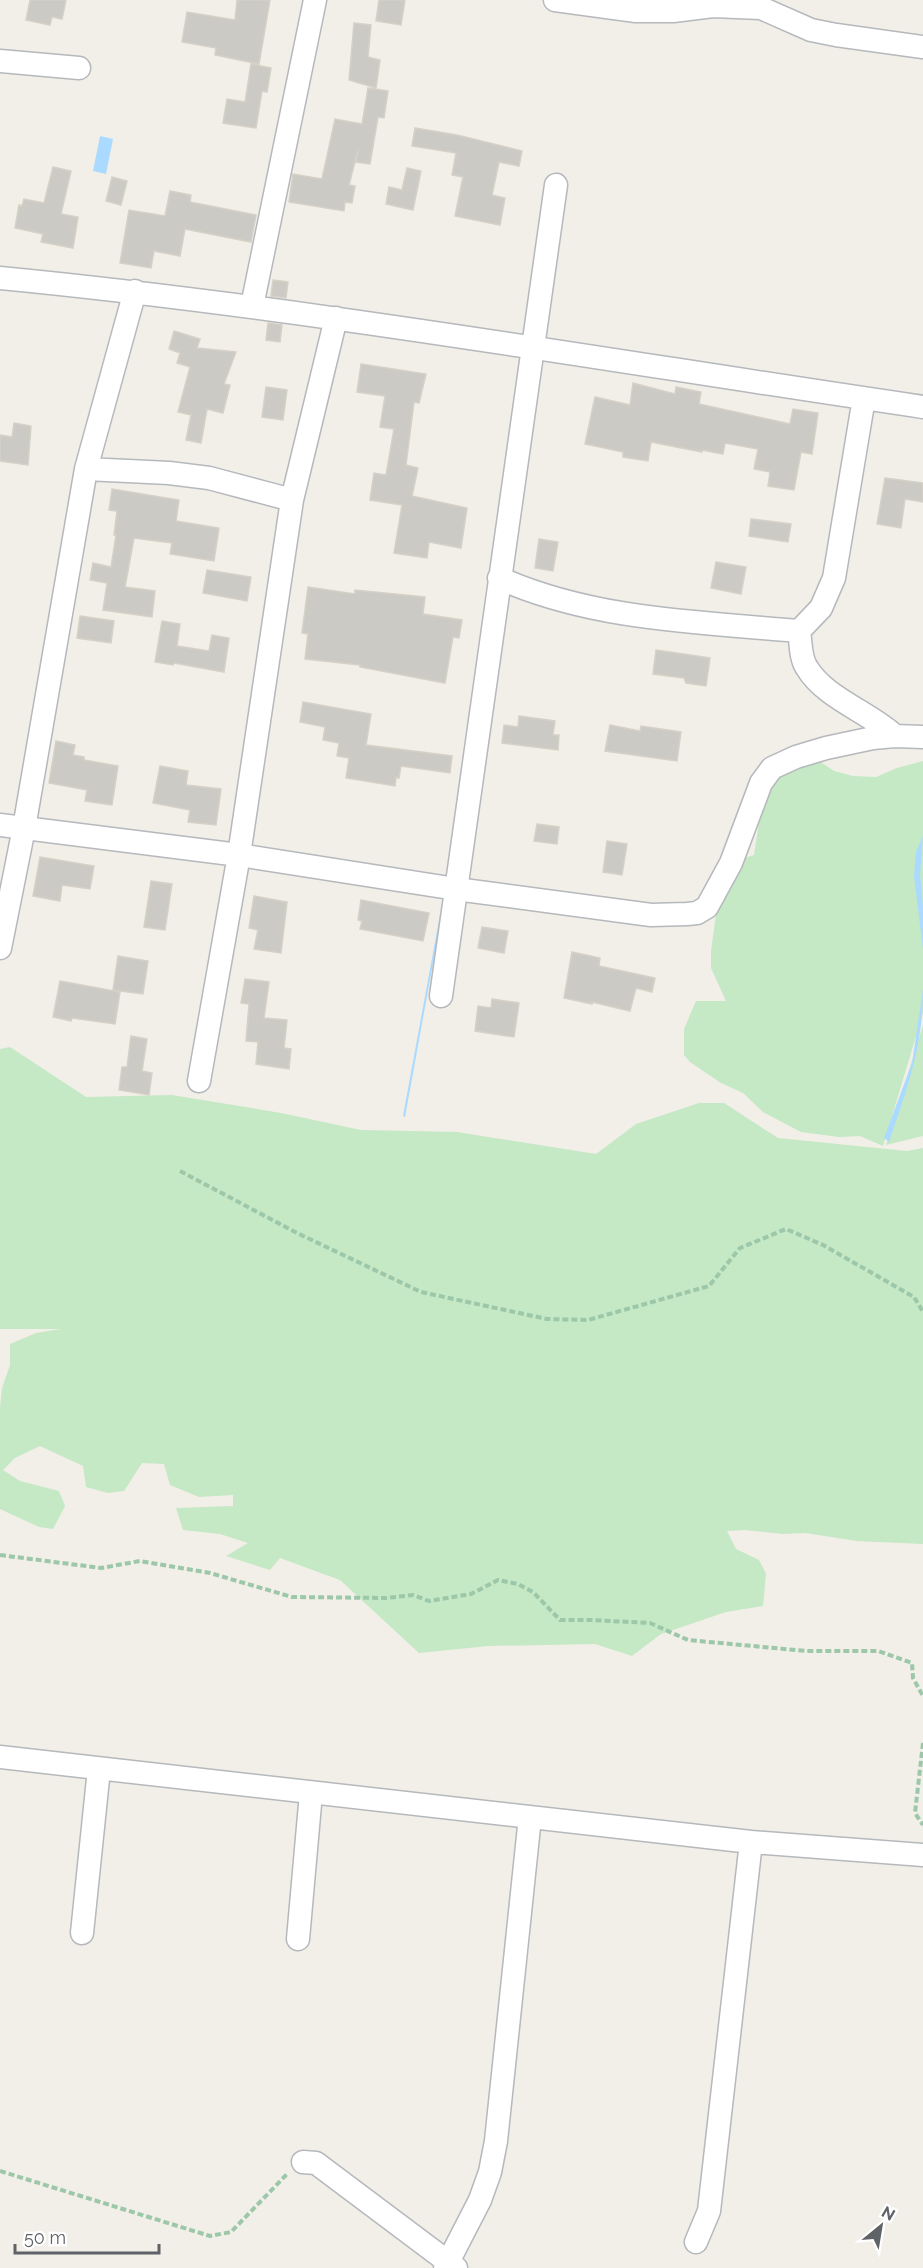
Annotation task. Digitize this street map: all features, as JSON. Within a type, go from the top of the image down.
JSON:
[{"type":"street","points":[[252,306],[315,0]]},
{"type":"street","points":[[555,0],[636,11],[673,11],[713,6],[761,4],[811,30],[923,47]]},
{"type":"street","points":[[0,61],[79,68]]},
{"type":"street","points":[[441,996],[556,185]]},
{"type":"street","points":[[0,278],[135,291],[252,306],[923,407]]},
{"type":"street","points":[[0,948],[24,828],[86,469],[135,291]]},
{"type":"street","points":[[199,1082],[239,855],[292,500],[336,318]]},
{"type":"street","points":[[799,631],[821,608],[834,578],[864,398]]},
{"type":"street","points":[[86,469],[169,473],[209,478],[292,500]]},
{"type":"street","points":[[499,578],[565,603],[612,612],[799,631]]},
{"type":"street","points":[[799,631],[803,659],[807,668],[820,682],[846,702],[884,725],[895,736]]},
{"type":"street","points":[[0,825],[239,855],[651,915],[697,913],[707,907],[731,863],[760,783],[772,768],[826,747],[895,736],[923,737]]},
{"type":"street","points":[[0,1757],[751,1842],[923,1856]]},
{"type":"street","points":[[82,1934],[99,1769]]},
{"type":"street","points":[[298,1939],[311,1793]]},
{"type":"street","points":[[303,2162],[316,2163],[450,2266],[480,2200],[490,2172],[496,2141],[530,1817]]},
{"type":"street","points":[[696,2242],[709,2211],[751,1842]]},
{"type":"path","points":[[180,1171],[297,1233],[420,1292],[547,1319],[588,1320],[709,1286],[740,1248],[786,1229],[823,1245],[914,1297],[923,1312]]},
{"type":"path","points":[[0,1555],[101,1568],[140,1561],[210,1573],[292,1597],[386,1598],[413,1595],[429,1601],[471,1594],[498,1580],[519,1584],[533,1592],[560,1620],[650,1623],[688,1640],[806,1651],[878,1651],[912,1663],[913,1678],[923,1696]]},
{"type":"path","points":[[923,1743],[915,1813],[923,1825]]},
{"type":"path","points":[[0,2171],[210,2236],[231,2232],[291,2169],[303,2162]]},
{"type":"green space","points":[[816,759],[834,771],[853,776],[876,777],[923,761],[923,1013],[883,1146],[860,1136],[839,1137],[801,1132],[763,1112],[743,1093],[721,1083],[690,1062],[684,1055],[684,1029],[696,1001],[726,1001],[711,968],[716,915],[735,861],[754,855],[761,809],[769,777]]},
{"type":"green space","points":[[923,1025],[923,1136],[886,1145]]},
{"type":"green space","points":[[10,1047],[86,1097],[172,1095],[281,1113],[361,1130],[457,1132],[596,1154],[636,1124],[699,1103],[724,1103],[778,1138],[907,1151],[923,1148],[923,1544],[857,1541],[805,1533],[727,1531],[736,1549],[759,1560],[766,1574],[763,1606],[726,1612],[661,1634],[632,1656],[595,1644],[488,1646],[419,1653],[340,1580],[280,1558],[270,1570],[226,1556],[248,1543],[220,1534],[183,1530],[176,1508],[233,1506],[233,1495],[199,1497],[170,1485],[164,1464],[142,1463],[124,1491],[108,1493],[86,1487],[83,1466],[40,1446],[15,1458],[3,1470],[20,1481],[59,1491],[65,1506],[53,1529],[39,1527],[0,1509],[0,1408],[2,1388],[10,1365],[10,1344],[36,1333],[61,1329],[0,1329],[0,1049]]},
{"type":"water","points":[[100,136],[113,139],[106,174],[93,171]]},
{"type":"water","points":[[923,836],[920,874],[923,949],[914,876],[916,852]]},
{"type":"water","points":[[444,893],[442,914],[405,1117],[403,1116]]},
{"type":"water","points":[[923,990],[917,1049],[908,1086],[889,1142],[884,1138],[912,1063]]},
{"type":"building","points":[[30,0],[66,0],[62,19],[52,17],[50,25],[26,20]]},
{"type":"building","points":[[237,0],[270,0],[259,64],[215,55],[216,48],[182,42],[187,12],[235,20]]},
{"type":"building","points":[[379,0],[405,0],[401,25],[376,21]]},
{"type":"building","points":[[354,23],[371,25],[368,57],[380,60],[376,88],[349,80]]},
{"type":"building","points":[[251,64],[271,68],[267,92],[262,91],[256,128],[223,123],[227,99],[245,102]]},
{"type":"building","points":[[368,88],[388,91],[384,118],[378,117],[370,164],[356,162],[358,150],[349,185],[355,186],[352,203],[345,202],[344,211],[289,202],[293,174],[322,179],[335,119],[362,124]]},
{"type":"building","points":[[415,128],[457,135],[522,151],[519,166],[499,162],[492,195],[505,198],[500,225],[455,216],[463,177],[452,175],[456,153],[412,146]]},
{"type":"building","points":[[53,167],[71,171],[61,214],[78,217],[73,248],[41,242],[43,234],[15,228],[19,205],[22,206],[24,199],[44,203]]},
{"type":"building","points":[[407,168],[421,171],[413,210],[386,204],[389,187],[402,190]]},
{"type":"building","points":[[112,177],[127,181],[121,205],[106,201]]},
{"type":"building","points":[[170,191],[191,195],[190,202],[256,215],[251,242],[185,229],[180,256],[154,251],[151,268],[120,263],[129,210],[165,216]]},
{"type":"building","points":[[273,280],[288,282],[286,298],[271,296]]},
{"type":"building","points":[[268,323],[282,325],[280,342],[266,340]]},
{"type":"building","points":[[174,331],[200,339],[197,348],[236,352],[224,384],[230,385],[223,413],[207,409],[201,443],[186,440],[191,415],[178,412],[190,367],[177,363],[180,353],[169,349]]},
{"type":"building","points":[[361,364],[426,374],[419,403],[414,402],[406,465],[418,468],[412,496],[467,508],[461,548],[429,542],[427,558],[394,553],[402,505],[370,500],[374,473],[386,475],[394,429],[380,427],[385,396],[357,392]]},
{"type":"building","points":[[633,383],[675,394],[676,387],[701,392],[699,404],[790,424],[793,409],[818,413],[812,454],[801,452],[794,490],[768,486],[770,472],[754,469],[758,449],[725,443],[723,454],[651,442],[648,461],[623,457],[623,452],[585,444],[595,397],[630,405]]},
{"type":"building","points":[[266,387],[287,390],[283,420],[262,417]]},
{"type":"building","points":[[14,423],[31,426],[28,465],[0,461],[0,435],[12,437]]},
{"type":"building","points":[[885,478],[923,483],[923,502],[905,499],[901,528],[877,524]]},
{"type":"building","points":[[112,489],[179,500],[176,521],[219,528],[214,561],[170,554],[172,543],[134,538],[125,587],[155,591],[152,617],[103,610],[107,583],[90,580],[93,563],[111,567],[117,511],[109,510]]},
{"type":"building","points":[[751,519],[791,524],[788,542],[749,536]]},
{"type":"building","points":[[539,539],[558,542],[553,571],[535,568]]},
{"type":"building","points":[[716,562],[746,567],[741,594],[711,588]]},
{"type":"building","points":[[207,570],[251,577],[247,601],[203,593]]},
{"type":"building","points":[[308,587],[355,594],[355,590],[425,597],[423,614],[462,620],[459,638],[453,637],[445,683],[360,667],[360,665],[305,659],[308,634],[302,633]]},
{"type":"building","points":[[80,616],[114,621],[111,643],[77,638]]},
{"type":"building","points":[[162,621],[180,624],[177,646],[209,651],[212,635],[229,638],[224,672],[155,662]]},
{"type":"building","points":[[656,650],[710,658],[706,686],[686,683],[684,678],[653,674]]},
{"type":"building","points":[[303,702],[371,714],[366,745],[452,756],[450,773],[401,766],[395,786],[346,778],[349,758],[337,756],[339,743],[323,740],[325,727],[300,722]]},
{"type":"building","points":[[519,716],[555,721],[553,735],[559,735],[558,750],[502,743],[504,725],[518,727]]},
{"type":"building","points":[[610,725],[640,731],[641,726],[681,732],[677,761],[605,751]]},
{"type":"building","points":[[56,741],[75,745],[73,755],[84,757],[84,760],[118,766],[112,805],[85,801],[87,790],[49,783]]},
{"type":"building","points":[[160,766],[188,771],[186,785],[221,789],[216,825],[188,822],[190,810],[153,803]]},
{"type":"building","points":[[537,824],[559,827],[557,844],[534,841]]},
{"type":"building","points":[[607,841],[627,844],[622,875],[603,872]]},
{"type":"building","points":[[40,857],[94,866],[90,889],[62,885],[60,901],[33,896]]},
{"type":"building","points":[[151,881],[172,884],[165,930],[144,927]]},
{"type":"building","points":[[254,896],[287,902],[281,953],[254,949],[258,930],[249,928]]},
{"type":"building","points":[[361,900],[429,913],[423,941],[360,929],[362,921],[358,920]]},
{"type":"building","points":[[482,927],[508,931],[504,953],[478,948]]},
{"type":"building","points":[[572,952],[600,958],[599,966],[655,978],[652,992],[636,988],[630,1011],[564,998]]},
{"type":"building","points":[[118,956],[148,961],[143,994],[113,990]]},
{"type":"building","points":[[245,979],[269,982],[264,1018],[287,1020],[284,1048],[291,1049],[289,1069],[256,1064],[258,1042],[246,1041],[249,1004],[241,1003]]},
{"type":"building","points":[[60,981],[120,992],[115,1024],[72,1018],[71,1021],[53,1017]]},
{"type":"building","points":[[492,999],[519,1003],[514,1037],[475,1031],[478,1006],[491,1008]]},
{"type":"building","points":[[131,1036],[147,1039],[142,1071],[152,1073],[149,1095],[119,1090],[122,1067],[127,1067]]}]
